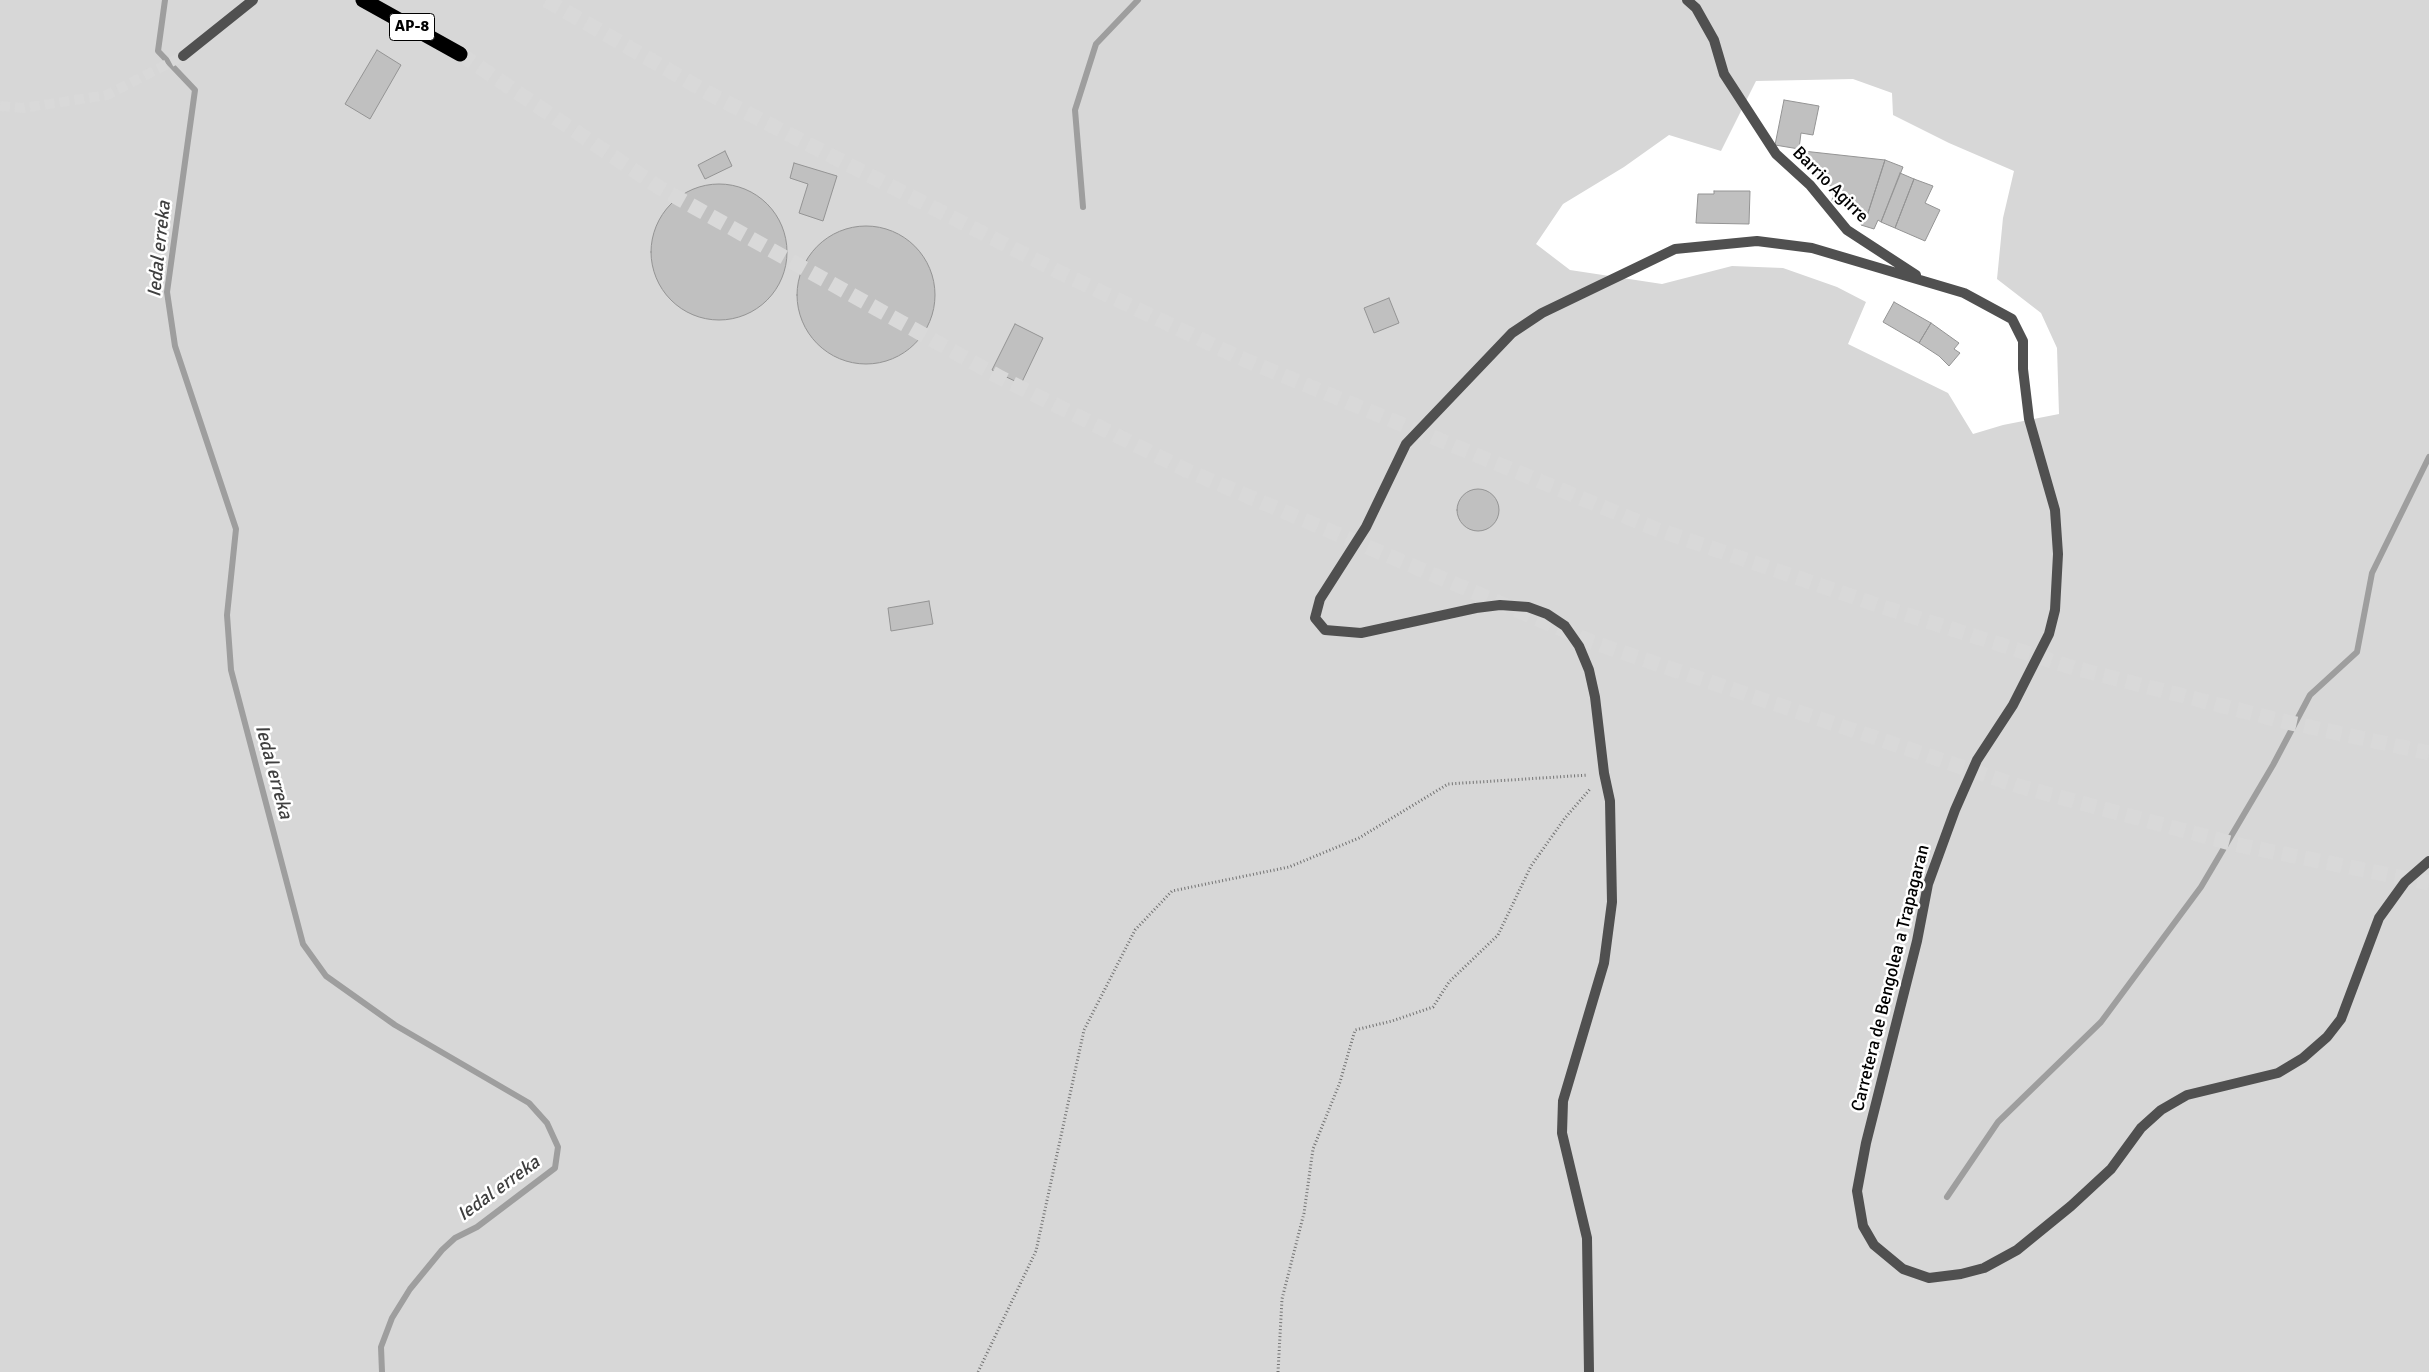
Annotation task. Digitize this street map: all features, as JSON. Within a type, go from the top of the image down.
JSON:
[{"type":"highway","name":"AP-8","points":[[363,0],[460,54]]},
{"type":"street","points":[[183,56],[253,0]]},
{"type":"street","name":"Barrio Agirre","points":[[1687,0],[1696,8],[1714,40],[1724,74],[1748,114],[1776,154],[1810,184],[1847,230],[1927,282]]},
{"type":"street","name":"Carretera de Bengolea a Trapagaran","points":[[1589,1372],[1587,1238],[1562,1133],[1563,1102],[1604,963],[1612,902],[1610,801],[1604,774],[1595,697],[1589,670],[1579,646],[1565,626],[1547,614],[1528,607],[1500,605],[1361,632],[1325,630],[1315,618],[1320,599],[1366,527],[1406,444],[1512,333],[1542,313],[1675,249],[1757,241],[1812,248],[1964,293],[2012,319],[2023,341],[2023,369],[2029,419],[2055,510],[2058,554],[2055,610],[2049,634],[2017,697],[1977,760],[1954,810],[1928,884],[1917,941],[1866,1143],[1857,1191],[1863,1226],[1874,1245],[1903,1269],[1929,1278],[1961,1274],[1984,1268],[2016,1250],[2071,1206],[2111,1169],[2141,1128],[2161,1110],[2187,1096],[2278,1073],[2303,1058],[2327,1037],[2341,1019],[2379,918],[2405,882],[2429,862]]},
{"type":"path","points":[[978,1372],[1036,1251],[1084,1030],[1135,930],[1172,891],[1289,866],[1359,838],[1448,784],[1604,774]]},
{"type":"path","points":[[1278,1372],[1282,1300],[1304,1213],[1312,1149],[1340,1082],[1355,1030],[1433,1007],[1449,982],[1498,936],[1532,866],[1565,818],[1604,774]]},
{"type":"shaded area","points":[[0,0],[2429,0],[2429,1372],[0,1372]],"holes":[[[1853,79],[1892,93],[1893,115],[1949,143],[2014,171],[2003,218],[1997,279],[2041,313],[2057,348],[2059,414],[2003,425],[1973,434],[1948,393],[1848,344],[1866,302],[1837,287],[1783,268],[1732,266],[1662,284],[1570,270],[1536,244],[1563,204],[1624,167],[1669,135],[1721,151],[1756,81]]]},
{"type":"building","points":[[377,50],[401,65],[370,119],[345,104]]},
{"type":"building","points":[[1784,100],[1819,106],[1813,135],[1801,133],[1799,149],[1775,145]]},
{"type":"building","points":[[725,151],[732,166],[705,179],[698,165]]},
{"type":"building","points":[[1803,151],[1885,160],[1867,216],[1832,201],[1834,187],[1824,184],[1801,163]]},
{"type":"building","points":[[1885,160],[1903,167],[1881,222],[1878,220],[1874,229],[1861,225],[1865,214],[1867,216]]},
{"type":"building","points":[[794,163],[837,176],[823,221],[799,213],[808,184],[790,178]]},
{"type":"building","points":[[1900,173],[1914,179],[1895,228],[1881,222]]},
{"type":"building","points":[[1914,179],[1933,186],[1925,203],[1940,210],[1925,241],[1895,228]]},
{"type":"building","points":[[719,184],[745,189],[767,204],[782,226],[787,252],[782,278],[767,300],[745,315],[719,320],[693,315],[671,300],[656,278],[651,252],[656,226],[671,204],[693,189]]},
{"type":"building","points":[[1714,191],[1750,191],[1749,224],[1696,223],[1698,194],[1714,194]]},
{"type":"building","points":[[866,226],[892,232],[915,246],[929,269],[935,295],[929,321],[915,344],[892,358],[866,364],[840,358],[817,344],[803,321],[797,295],[803,269],[817,246],[840,232]]},
{"type":"building","points":[[1389,298],[1399,323],[1374,333],[1364,308]]},
{"type":"building","points":[[1894,302],[1931,323],[1919,343],[1883,322]]},
{"type":"building","points":[[1931,323],[1959,343],[1954,349],[1960,353],[1949,366],[1939,356],[1919,343]]},
{"type":"building","points":[[1015,324],[1043,338],[1021,384],[992,370]]},
{"type":"building","points":[[1474,489],[1482,489],[1493,495],[1499,510],[1493,525],[1482,531],[1474,531],[1463,525],[1457,514],[1457,506],[1463,495]]},
{"type":"building","points":[[929,601],[933,624],[891,631],[888,608]]},
{"type":"waterway","name":"Iedal erreka","points":[[165,0],[158,51],[195,90],[167,292],[175,346],[236,529],[227,615],[231,670],[303,944],[326,976],[395,1025],[529,1103],[547,1123],[558,1147],[555,1168],[477,1227],[455,1238],[442,1250],[410,1289],[392,1318],[381,1347],[382,1372]]},
{"type":"waterway","points":[[1083,207],[1075,110],[1096,44],[1138,0]]},
{"type":"waterway","points":[[1947,1197],[1998,1122],[2101,1022],[2201,887],[2273,765],[2310,695],[2357,652],[2372,573],[2429,457]]},
{"type":"tunnel","points":[[546,0],[712,95],[1059,272],[1238,357],[1656,529],[1880,606],[2074,668],[2278,720],[2429,753]]},
{"type":"tunnel","points":[[460,54],[660,188],[1001,378],[1186,470],[1592,642],[2018,786],[2234,844],[2429,883]]},
{"type":"tunnel","points":[[0,106],[23,108],[107,95],[183,56]]}]
